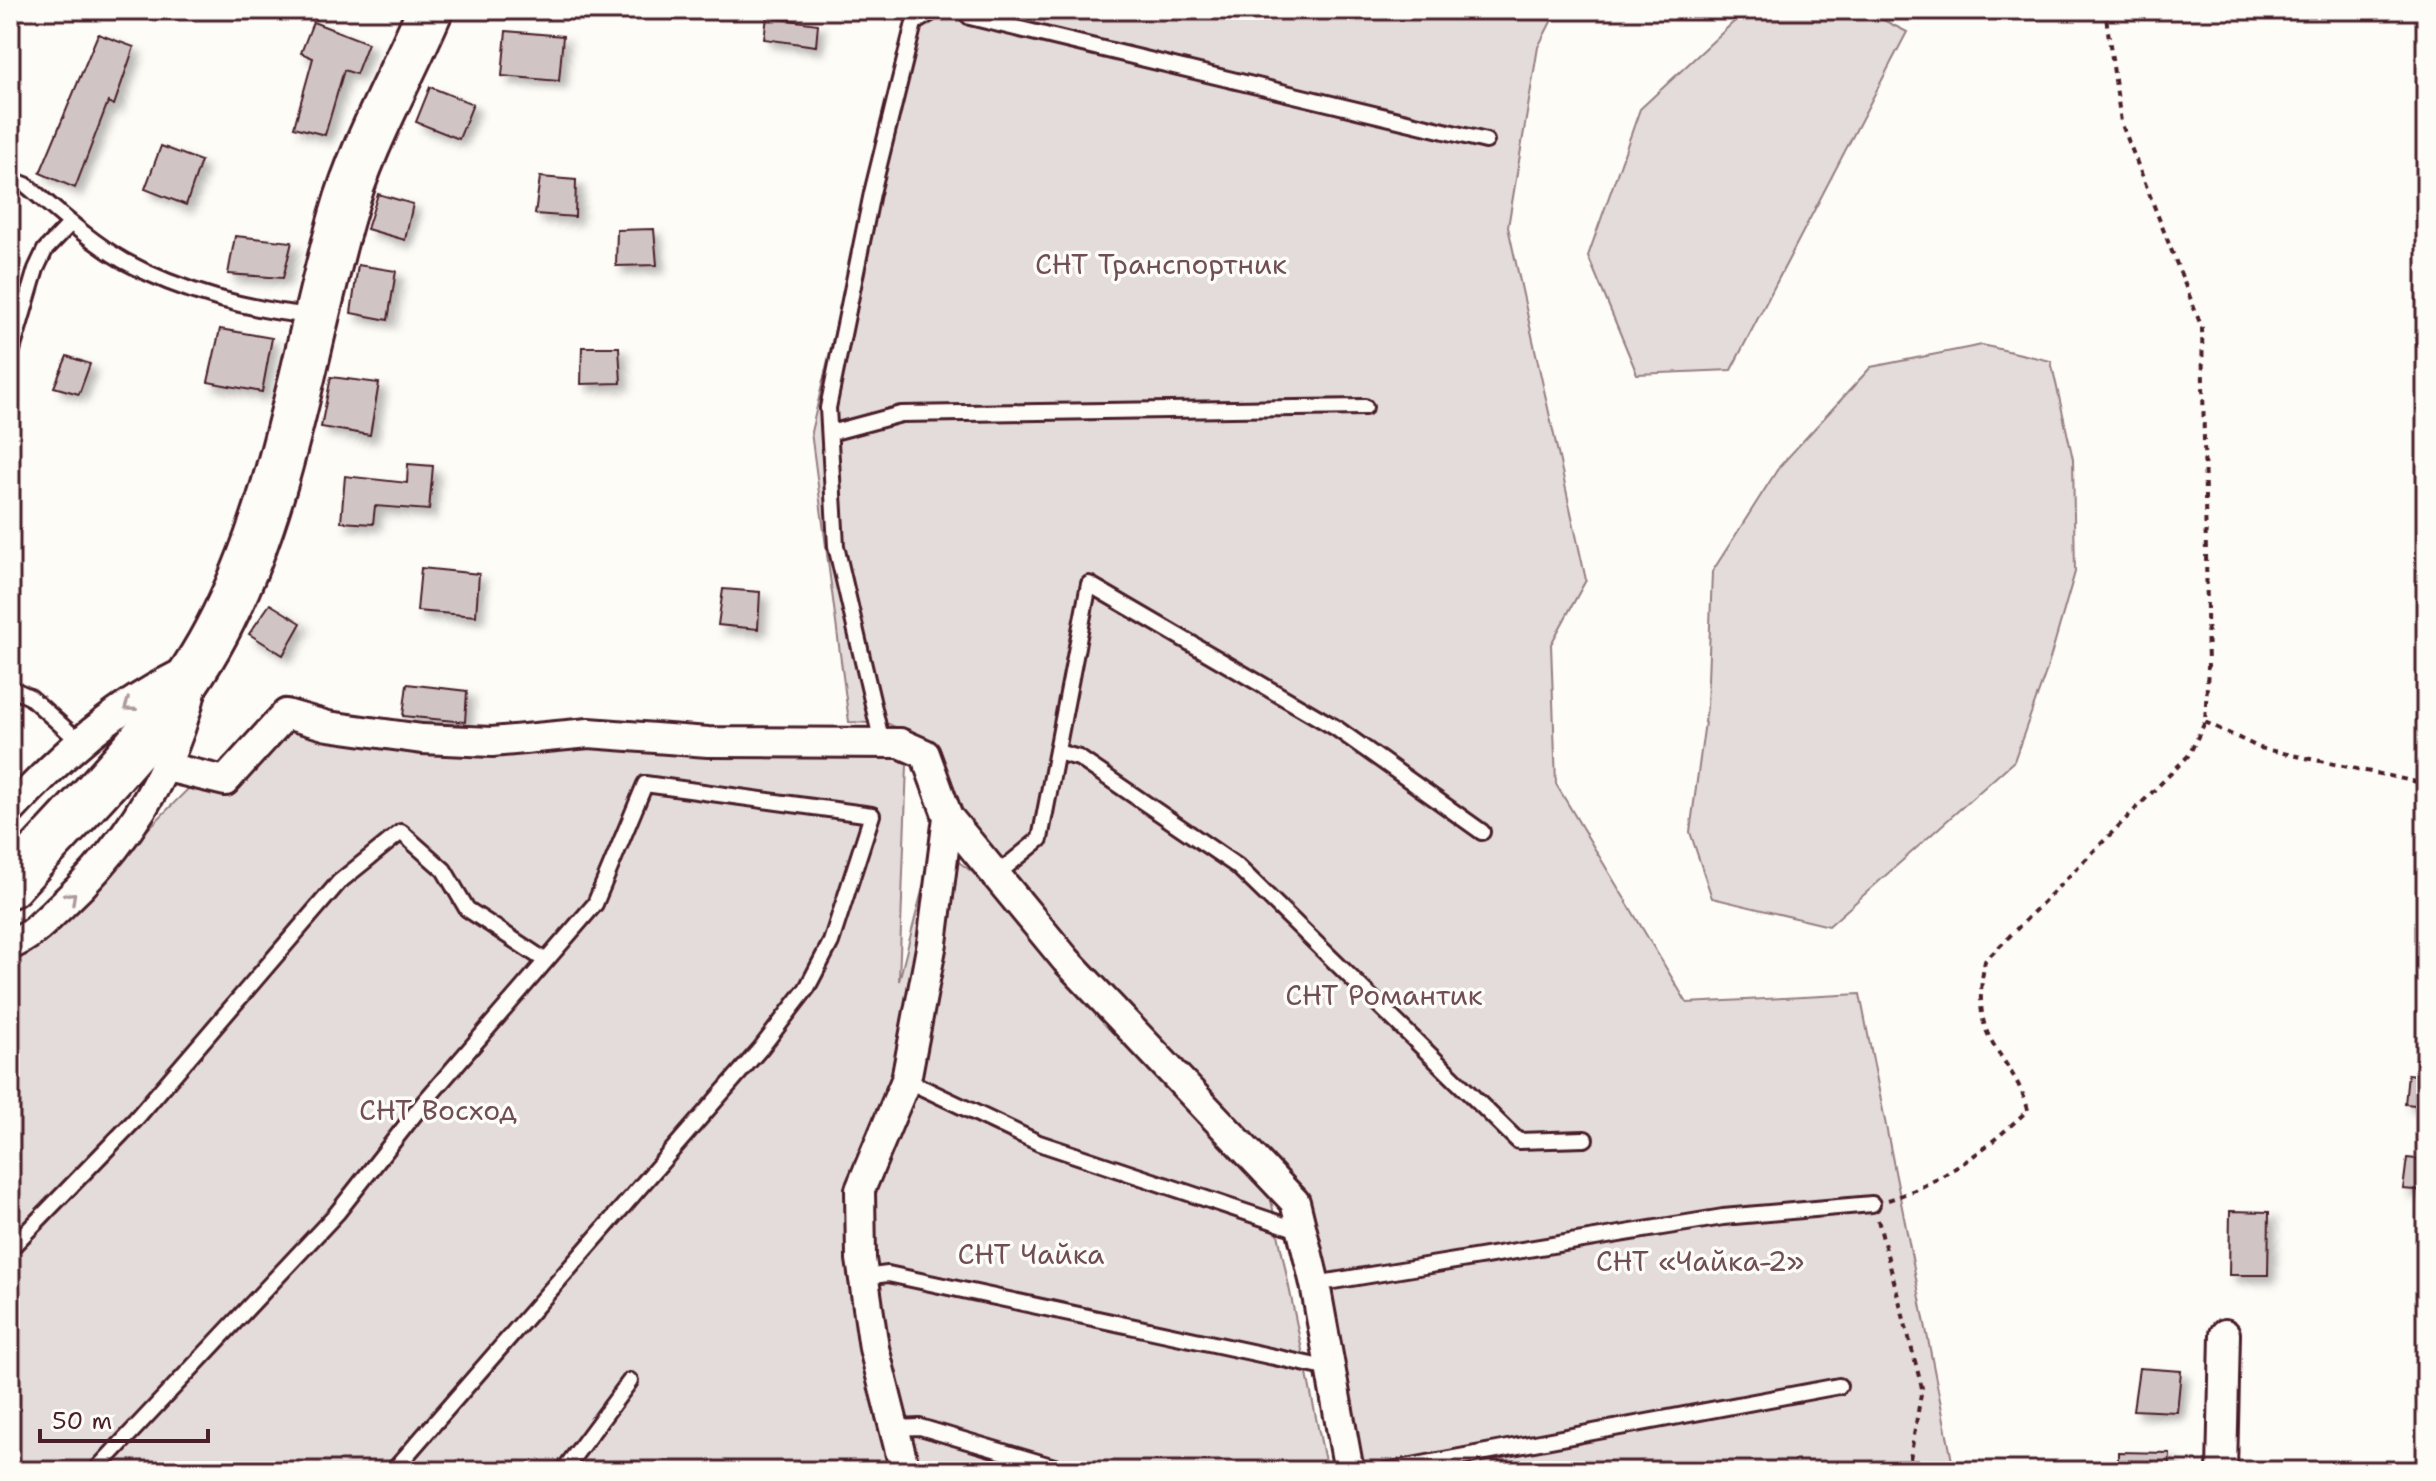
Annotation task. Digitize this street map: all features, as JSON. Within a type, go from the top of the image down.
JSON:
[{"type":"main road","points":[[10,885],[148,730],[197,667],[239,586],[262,527],[282,460],[343,212],[430,10]]},
{"type":"street","points":[[10,811],[80,742],[160,684],[197,667]]},
{"type":"street","points":[[10,945],[41,925],[95,874],[129,831],[166,767],[183,724],[197,667]]},
{"type":"street","points":[[166,767],[225,781],[286,714],[328,726],[422,739],[492,742],[589,733],[708,742],[900,743],[925,754],[948,817],[1066,960],[1295,1202],[1315,1284],[1349,1471]]},
{"type":"street","points":[[905,1471],[874,1348],[864,1277],[860,1190],[906,1080],[932,943],[948,817]]},
{"type":"street","points":[[2222,1471],[2225,1334]]},
{"type":"lane","points":[[882,743],[836,546],[828,408],[872,193],[914,23],[936,10]]},
{"type":"lane","points":[[963,10],[970,17],[1486,141]]},
{"type":"lane","points":[[10,179],[26,185],[71,223],[122,259],[165,281],[269,312],[316,316]]},
{"type":"lane","points":[[10,357],[36,269],[45,250],[71,223]]},
{"type":"lane","points":[[830,433],[901,414],[1365,407]]},
{"type":"lane","points":[[996,875],[1040,839],[1089,584],[1336,728],[1482,832]]},
{"type":"lane","points":[[10,688],[30,697],[80,742]]},
{"type":"lane","points":[[1057,752],[1079,758],[1237,866],[1518,1141],[1585,1139]]},
{"type":"lane","points":[[95,1471],[337,1213],[425,1101],[595,904],[645,784],[872,815],[831,942],[807,988],[761,1048],[393,1471]]},
{"type":"lane","points":[[10,1249],[135,1120],[339,882],[401,832],[444,870],[467,909],[546,961]]},
{"type":"lane","points":[[906,1080],[1039,1143],[1302,1231]]},
{"type":"lane","points":[[1315,1284],[1723,1217],[1872,1204]]},
{"type":"lane","points":[[864,1277],[888,1274],[1330,1369]]},
{"type":"lane","points":[[563,1471],[630,1381]]},
{"type":"lane","points":[[1385,1471],[1839,1386]]},
{"type":"lane","points":[[896,1428],[920,1427],[1068,1471]]},
{"type":"path","points":[[1908,1471],[1922,1388],[1872,1204],[1918,1190],[1954,1171],[1993,1143],[2028,1110],[2023,1087],[1990,1039],[1979,996],[1985,961],[2189,755],[2205,722],[2208,667],[2202,328],[2121,122],[2105,10]]},
{"type":"path","points":[[2205,722],[2260,748],[2426,784]]},
{"type":"green space","points":[[910,10],[1557,10],[1538,47],[1508,227],[1586,580],[1551,644],[1556,784],[1687,1003],[1860,994],[1954,1471],[1358,1471],[1306,1200],[992,856],[962,815],[936,747],[889,724],[849,722],[811,432]]},
{"type":"green space","points":[[1781,10],[1864,10],[1907,32],[1731,370],[1637,374],[1588,256],[1640,109],[1738,18]]},
{"type":"green space","points":[[1982,345],[2051,361],[2073,459],[2075,572],[2047,669],[2014,761],[1829,926],[1712,898],[1690,832],[1707,707],[1712,572],[1779,467],[1871,367]]},
{"type":"green space","name":"СНТ Восход","points":[[266,729],[457,748],[607,740],[882,752],[907,764],[899,981],[934,844],[986,882],[1270,1195],[1327,1471],[10,1471],[10,967],[194,783],[210,786],[211,793],[223,774]]},
{"type":"building","points":[[767,17],[818,24],[816,46],[764,39]]},
{"type":"building","points":[[313,22],[368,43],[356,74],[344,70],[325,135],[294,127],[313,58],[301,53]]},
{"type":"building","points":[[506,31],[563,36],[559,81],[502,76]]},
{"type":"building","points":[[98,34],[134,47],[114,105],[108,102],[75,188],[40,173]]},
{"type":"building","points":[[430,87],[473,104],[459,139],[416,122]]},
{"type":"building","points":[[161,146],[201,161],[186,205],[145,189]]},
{"type":"building","points":[[540,177],[576,180],[575,217],[535,214]]},
{"type":"building","points":[[378,194],[413,204],[405,240],[367,229]]},
{"type":"building","points":[[654,229],[657,265],[616,266],[617,230]]},
{"type":"building","points":[[235,236],[292,242],[283,278],[228,274]]},
{"type":"building","points":[[358,265],[396,271],[388,320],[351,313]]},
{"type":"building","points":[[220,329],[272,338],[262,392],[208,382]]},
{"type":"building","points":[[582,347],[619,347],[621,383],[581,384]]},
{"type":"building","points":[[67,356],[90,364],[79,394],[54,387]]},
{"type":"building","points":[[331,377],[379,383],[370,435],[321,427]]},
{"type":"building","points":[[408,464],[433,466],[429,510],[375,506],[373,524],[341,522],[345,476],[407,483]]},
{"type":"building","points":[[421,568],[479,574],[476,616],[417,611]]},
{"type":"building","points":[[723,589],[760,592],[758,629],[718,625]]},
{"type":"building","points":[[270,604],[301,623],[283,655],[249,634]]},
{"type":"building","points":[[407,684],[467,691],[465,722],[403,716]]},
{"type":"building","points":[[2408,1074],[2426,1076],[2426,1106],[2405,1104]]},
{"type":"building","points":[[2407,1158],[2426,1160],[2426,1191],[2403,1189]]},
{"type":"building","points":[[2230,1211],[2269,1212],[2268,1275],[2229,1275]]},
{"type":"building","points":[[2139,1368],[2181,1371],[2177,1412],[2133,1410]]},
{"type":"building","points":[[2118,1452],[2170,1453],[2169,1471],[2118,1471]]},
{"type":"park label","name":"СНТ Транспортник","points":[[1161,264]]},
{"type":"park label","name":"СНТ Романтик","points":[[1384,995]]},
{"type":"park label","name":"СНТ Чайка","points":[[1031,1254]]},
{"type":"park label","name":"СНТ «Чайка-2»","points":[[1700,1261]]}]
